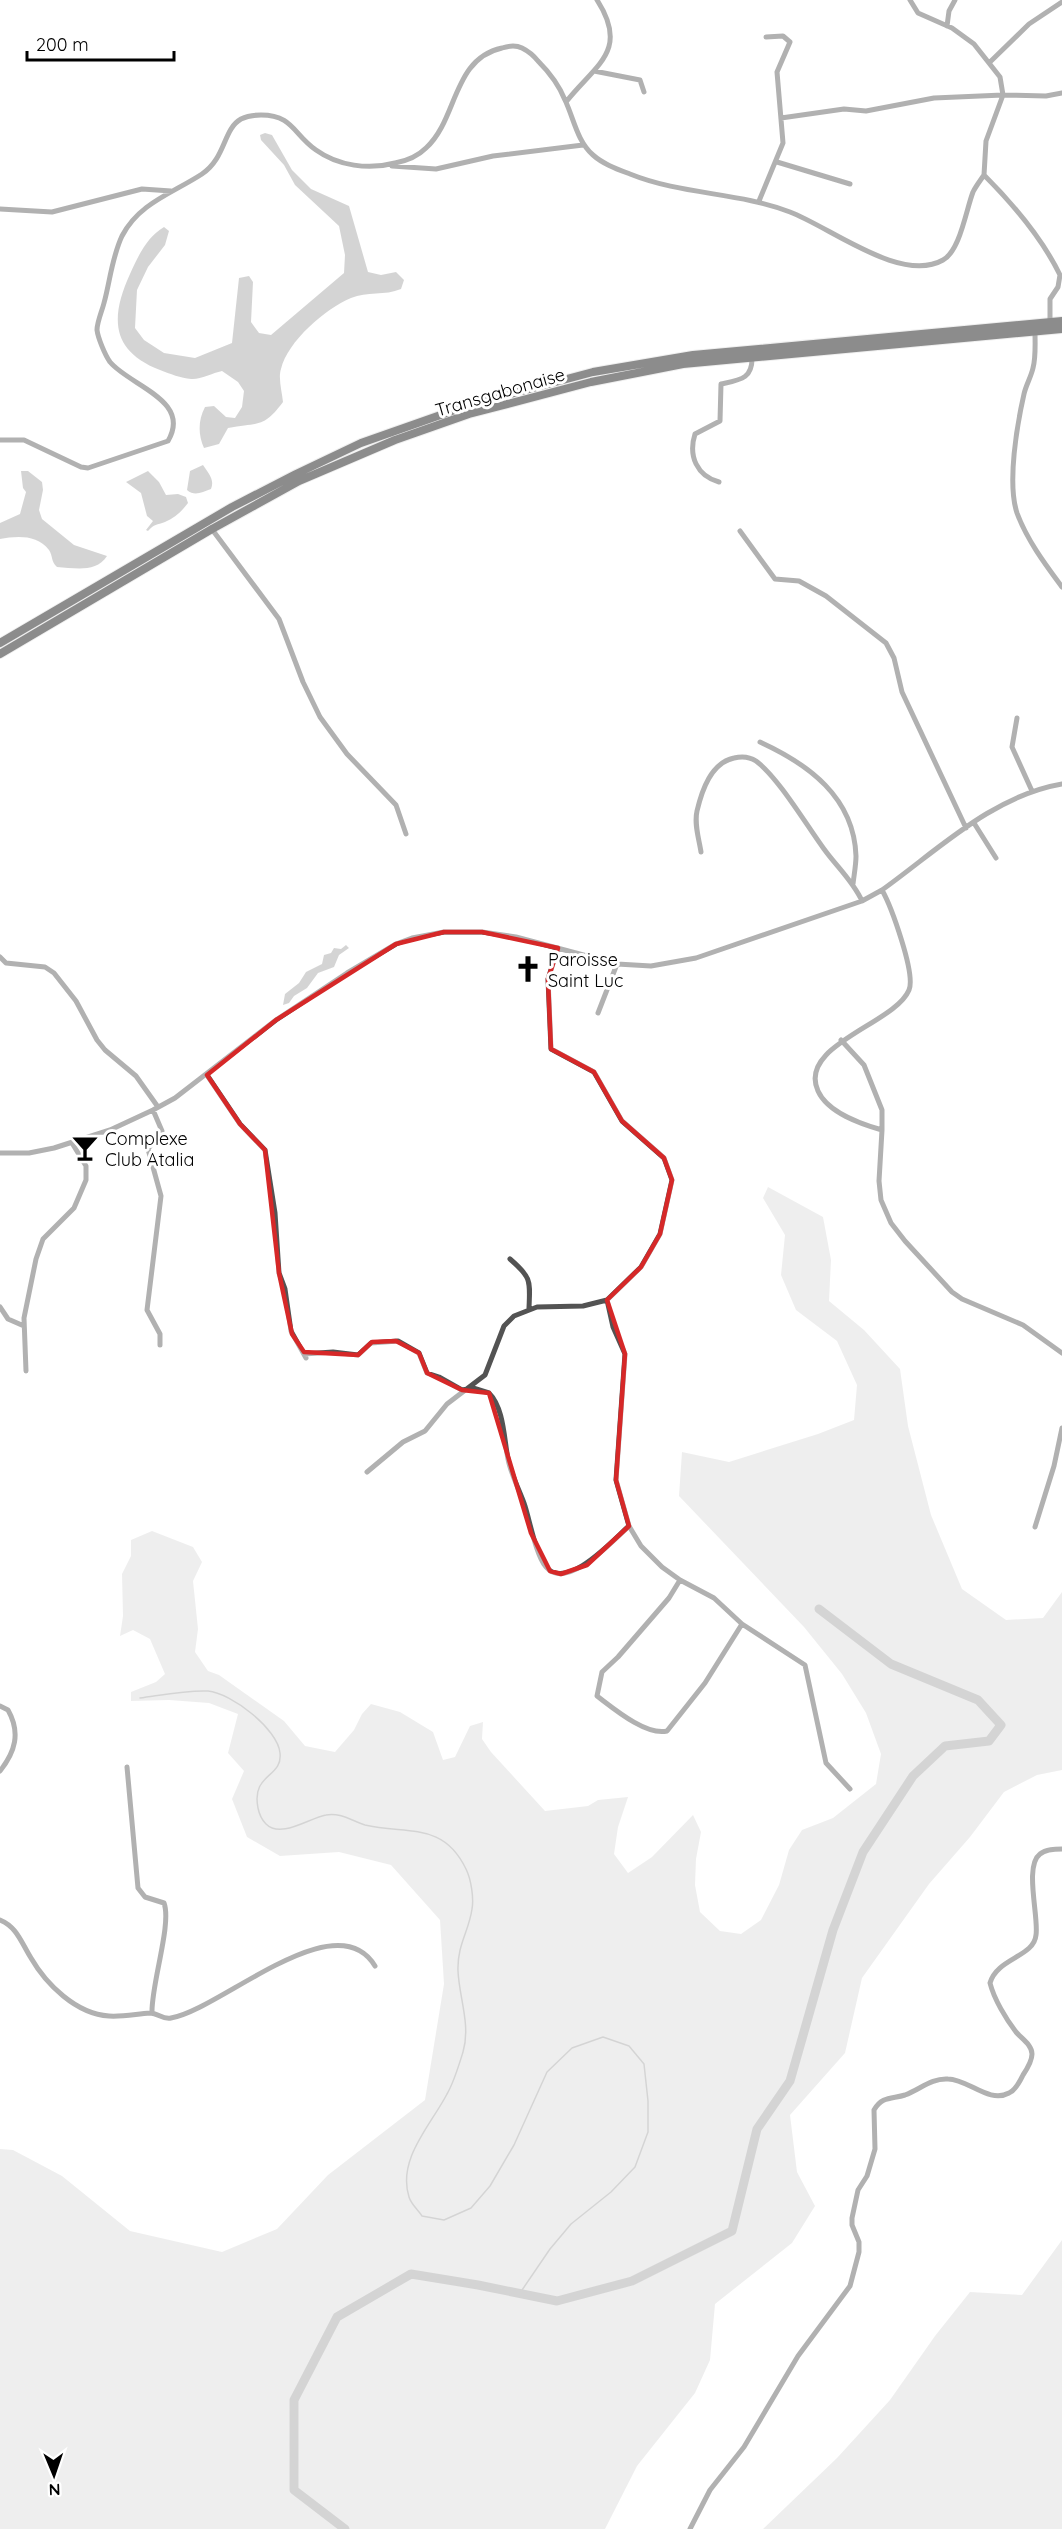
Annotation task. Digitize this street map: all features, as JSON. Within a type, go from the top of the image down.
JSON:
[{"type":"highway","name":"Transgabonaise","points":[[0,654],[296,474],[370,440],[469,405],[593,372],[716,352],[1062,321]]},
{"type":"highway","name":"Transgabonaise","points":[[0,644],[210,525],[299,481],[395,440],[469,414],[591,382],[675,366],[752,356],[1062,329]]},
{"type":"street","points":[[566,102],[594,71],[609,48],[612,33],[597,0]]},
{"type":"street","points":[[381,166],[411,158],[427,147],[438,132],[466,74],[478,57],[510,46],[522,48],[550,72],[566,102],[583,144],[600,161],[663,186],[759,201],[817,223],[897,264],[925,266],[946,260],[952,252],[974,188],[984,175],[986,141],[1003,95],[1000,77],[974,44],[947,26],[918,13],[910,0]]},
{"type":"street","points":[[947,26],[949,11],[955,0]]},
{"type":"street","points":[[990,62],[1029,24],[1062,2]]},
{"type":"street","points":[[759,201],[783,143],[777,72],[790,42],[778,35],[766,37]]},
{"type":"street","points":[[594,71],[639,80],[644,92]]},
{"type":"street","points":[[781,118],[844,109],[866,111],[934,98],[1046,96],[1062,93]]},
{"type":"street","points":[[0,440],[24,440],[81,467],[88,468],[168,441],[172,435],[172,416],[163,400],[132,381],[110,361],[97,330],[122,236],[141,210],[206,171],[218,159],[231,127],[238,120],[253,115],[275,115],[286,120],[315,150],[349,165],[436,169],[493,156],[583,144]]},
{"type":"street","points":[[777,162],[850,184]]},
{"type":"street","points":[[984,175],[1008,199],[1060,275],[1058,287],[1050,299],[1050,323]]},
{"type":"street","points":[[0,209],[52,212],[142,189],[173,191]]},
{"type":"street","points":[[1035,332],[1034,367],[1025,392],[1019,426],[1014,472],[1014,500],[1017,513],[1037,553],[1062,587]]},
{"type":"street","points":[[719,482],[707,479],[695,465],[693,440],[695,434],[720,422],[721,384],[749,374],[752,368],[752,356]]},
{"type":"street","points":[[210,525],[279,619],[303,682],[320,717],[347,754],[396,804],[406,834]]},
{"type":"street","points":[[740,531],[774,579],[799,581],[826,596],[886,643],[894,658],[902,692],[966,828]]},
{"type":"street","points":[[1017,718],[1012,747],[1032,791]]},
{"type":"street","points":[[760,742],[802,764],[817,775],[844,809],[856,856],[853,884]]},
{"type":"street","points":[[701,852],[697,813],[713,770],[725,760],[739,757],[750,758],[757,762],[775,783],[826,852],[853,884],[862,901]]},
{"type":"street","points":[[0,1153],[28,1153],[72,1143],[110,1130],[155,1109],[207,1075],[276,1020],[361,964],[396,944],[444,932],[482,932],[516,936],[617,964],[651,966],[696,958],[862,901],[882,890],[966,828],[1010,799],[1062,784]]},
{"type":"street","points":[[974,823],[996,858]]},
{"type":"street","points":[[882,890],[910,967],[911,985],[905,998],[895,1009],[841,1040],[819,1065],[814,1076],[819,1095],[826,1103],[860,1124],[882,1130]]},
{"type":"street","points":[[367,1472],[403,1442],[426,1431],[447,1404],[462,1390],[485,1375],[504,1326],[514,1316],[529,1308],[583,1306],[607,1300],[641,1267],[660,1234],[672,1180],[664,1158],[622,1121],[594,1072],[551,1049],[548,979],[558,948]]},
{"type":"street","points":[[0,957],[6,963],[45,967],[54,973],[76,1001],[97,1040],[105,1050],[136,1076],[155,1109],[162,1131],[148,1149],[160,1196],[147,1310],[160,1334],[160,1345]]},
{"type":"street","points":[[598,1013],[617,964]]},
{"type":"street","points":[[841,1040],[864,1065],[882,1110],[879,1181],[881,1200],[891,1223],[952,1293],[1023,1325],[1062,1353]]},
{"type":"street","points":[[207,1075],[240,1124],[265,1149],[279,1273],[285,1289],[292,1334],[305,1356],[333,1352],[358,1355],[371,1343],[398,1341],[419,1353],[427,1373],[462,1390],[473,1388],[484,1390],[492,1396],[497,1405],[508,1461],[525,1506],[531,1533],[544,1566],[550,1571],[561,1574],[587,1565],[629,1526]]},
{"type":"street","points":[[26,1371],[24,1326],[30,1285],[39,1248],[43,1239],[74,1208],[86,1180],[86,1166],[72,1143]]},
{"type":"street","points":[[510,1259],[526,1272],[530,1279],[529,1308]]},
{"type":"street","points":[[607,1300],[613,1327],[625,1354],[616,1480],[629,1526],[641,1546],[654,1560],[680,1580],[714,1598],[742,1624],[805,1665],[826,1763],[850,1789]]},
{"type":"street","points":[[0,1307],[8,1319],[24,1326]]},
{"type":"street","points":[[1035,1527],[1054,1466],[1062,1428]]},
{"type":"street","points":[[680,1580],[669,1598],[603,1672],[597,1696],[611,1706],[644,1727],[654,1731],[667,1731],[705,1683],[742,1624]]},
{"type":"street","points":[[0,1706],[8,1710],[16,1733],[10,1757],[0,1771]]},
{"type":"street","points":[[127,1767],[138,1888],[145,1897],[162,1902],[166,1909],[163,1941],[153,1989],[152,2013]]},
{"type":"street","points":[[690,2529],[710,2490],[750,2438],[798,2356],[850,2286],[859,2252],[859,2242],[852,2225],[852,2218],[858,2190],[867,2176],[873,2157],[874,2110],[877,2105],[888,2098],[907,2094],[934,2080],[945,2079],[960,2080],[985,2093],[1005,2095],[1015,2088],[1024,2074],[1032,2058],[1032,2052],[1012,2025],[994,1995],[990,1983],[999,1968],[1030,1947],[1035,1941],[1033,1880],[1036,1859],[1043,1852],[1062,1849]]},
{"type":"street","points":[[0,1920],[13,1927],[43,1974],[60,1993],[91,2012],[107,2016],[152,2013],[167,2019],[191,2013],[260,1973],[322,1946],[347,1946],[371,1959],[375,1966]]},
{"type":"highlighted area","points":[[444,932],[482,932],[558,948],[548,979],[551,1049],[594,1072],[622,1121],[664,1158],[672,1180],[660,1234],[641,1267],[607,1300],[625,1354],[616,1480],[629,1526],[587,1565],[561,1574],[550,1571],[531,1533],[489,1393],[462,1390],[427,1373],[419,1353],[396,1341],[372,1342],[358,1355],[304,1352],[292,1334],[279,1273],[265,1150],[240,1124],[207,1075],[276,1020],[396,944]]},
{"type":"shaded area","points":[[265,133],[272,135],[292,170],[311,189],[349,206],[368,272],[381,275],[396,272],[404,280],[401,289],[351,298],[319,318],[299,337],[285,358],[280,377],[283,402],[276,411],[265,421],[228,428],[219,444],[204,448],[200,428],[205,407],[214,406],[226,417],[235,418],[242,407],[244,391],[238,382],[222,371],[191,379],[179,377],[144,362],[124,343],[119,331],[119,305],[140,254],[153,236],[164,227],[169,231],[165,245],[148,267],[137,290],[135,328],[144,340],[164,353],[195,358],[232,343],[239,278],[249,276],[253,282],[251,322],[259,333],[271,335],[344,273],[345,255],[339,226],[295,185],[284,165],[261,140],[260,135]]},
{"type":"shaded area","points":[[203,465],[212,479],[211,489],[199,493],[190,492],[187,490],[190,471]]},
{"type":"shaded area","points":[[21,471],[28,471],[42,482],[43,490],[39,510],[42,519],[74,545],[107,556],[102,561],[85,568],[57,567],[49,550],[39,541],[26,537],[0,539],[0,523],[20,514],[26,492],[23,488]]},
{"type":"shaded area","points":[[148,471],[159,482],[166,495],[178,494],[186,497],[188,503],[175,516],[148,531],[146,530],[153,521],[147,516],[141,493],[126,482]]},
{"type":"shaded area","points":[[346,945],[349,948],[339,955],[334,967],[318,973],[307,988],[294,996],[289,1003],[283,1005],[285,994],[299,983],[306,972],[322,964],[324,955],[331,953],[334,948],[341,949]]},
{"type":"shaded area","points":[[768,1187],[823,1217],[831,1260],[829,1301],[864,1330],[900,1369],[908,1426],[931,1515],[962,1589],[1006,1620],[1043,1618],[1062,1592],[1062,1770],[1037,1775],[1004,1792],[970,1837],[929,1884],[862,1978],[845,2053],[790,2115],[797,2172],[815,2206],[792,2243],[715,2304],[710,2360],[695,2393],[637,2466],[605,2529],[0,2529],[0,2149],[13,2150],[62,2176],[130,2231],[222,2252],[277,2229],[328,2175],[425,2100],[444,1984],[440,1920],[391,1865],[339,1852],[280,1856],[247,1837],[232,1799],[244,1771],[228,1753],[238,1714],[209,1703],[169,1700],[131,1701],[131,1692],[156,1682],[165,1674],[150,1639],[133,1630],[120,1636],[123,1616],[122,1574],[131,1556],[131,1540],[152,1531],[193,1547],[202,1562],[193,1581],[198,1629],[195,1652],[208,1671],[219,1675],[284,1721],[305,1746],[335,1752],[354,1730],[362,1714],[371,1704],[400,1712],[433,1732],[443,1760],[455,1757],[470,1726],[483,1722],[482,1739],[491,1752],[545,1811],[588,1806],[598,1800],[628,1797],[618,1827],[614,1854],[628,1873],[652,1857],[693,1815],[701,1832],[696,1859],[695,1885],[700,1912],[720,1931],[741,1934],[761,1920],[779,1885],[789,1850],[802,1830],[833,1818],[876,1784],[881,1754],[866,1713],[842,1674],[804,1627],[679,1496],[682,1452],[729,1462],[818,1434],[854,1420],[857,1385],[837,1341],[796,1310],[781,1275],[785,1235],[763,1198]]},
{"type":"shaded area","points":[[1062,2240],[1062,2529],[763,2529],[837,2458],[890,2400],[935,2336],[970,2292],[1022,2295]]},
{"type":"waterway","points":[[345,2529],[294,2490],[294,2400],[337,2317],[411,2274],[557,2301],[632,2281],[732,2231],[757,2129],[790,2081],[833,1930],[863,1852],[913,1776],[945,1746],[989,1741],[1001,1725],[978,1700],[891,1664],[819,1609]]},
{"type":"waterway","points":[[140,1698],[183,1692],[218,1693],[240,1705],[262,1723],[271,1733],[280,1753],[277,1767],[263,1782],[257,1797],[261,1816],[272,1828],[287,1829],[331,1814],[365,1825],[423,1833],[446,1843],[457,1854],[466,1869],[471,1883],[473,1905],[458,1962],[466,2032],[465,2042],[452,2084],[418,2143],[408,2169],[409,2197],[422,2216],[444,2220],[471,2208],[490,2186],[514,2145],[547,2072],[572,2048],[603,2037],[629,2046],[644,2064],[648,2101],[648,2132],[635,2167],[611,2192],[571,2224],[550,2249],[520,2293]]},
{"type":"place","name":"Paroisse Saint Luc","points":[[528,969]]},
{"type":"place","name":"Complexe Club Atalia","points":[[85,1148]]}]
